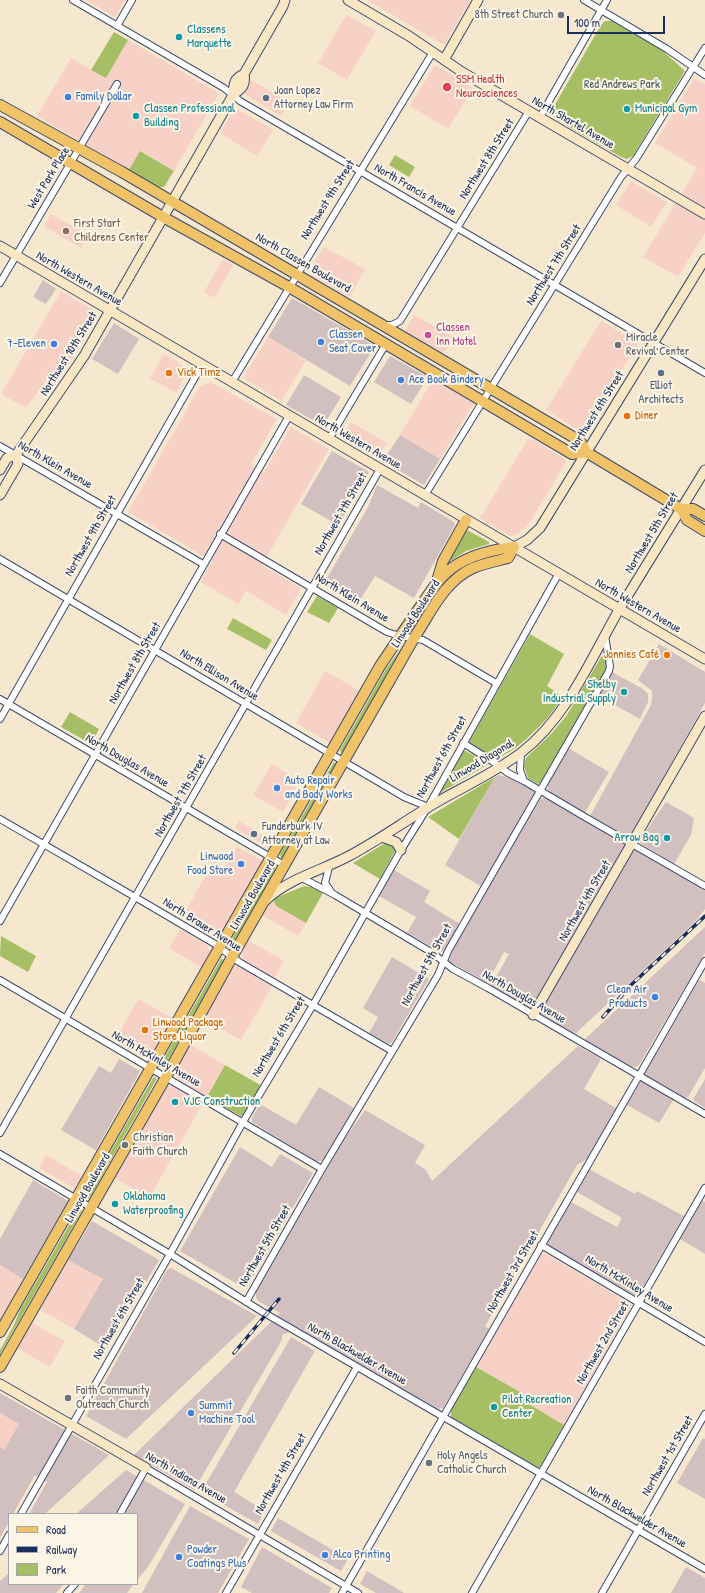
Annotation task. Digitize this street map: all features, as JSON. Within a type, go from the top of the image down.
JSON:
[{"type":"main road","name":"North Shartel Avenue","points":[[348,0],[529,111],[705,214]]},
{"type":"main road","points":[[444,60],[478,0]]},
{"type":"main road","name":"Northwest 10th Street","points":[[0,470],[7,458],[16,455],[68,382],[233,95],[234,83],[237,78],[244,74],[286,2]]},
{"type":"main road","name":"North Classen Boulevard","points":[[0,105],[171,201],[580,441],[586,452],[681,509],[687,520],[705,531]]},
{"type":"main road","name":"North Classen Boulevard","points":[[0,122],[163,217],[288,287],[572,454],[586,452]]},
{"type":"main road","name":"North Western Avenue","points":[[0,246],[705,659]]},
{"type":"main road","name":"Northwest 6th Street","points":[[514,547],[527,540],[540,528],[705,259]]},
{"type":"main road","name":"Northwest 10th Street","points":[[0,495],[18,464],[16,455]]},
{"type":"main road","name":"Northwest 5th Street","points":[[620,609],[705,470]]},
{"type":"main road","name":"North Classen Boulevard","points":[[681,509],[693,509],[705,516]]},
{"type":"main road","points":[[437,583],[443,561],[466,520]]},
{"type":"main road","name":"Linwood Boulevard","points":[[0,1332],[380,666],[437,583],[446,573],[465,560],[497,549],[514,547]]},
{"type":"main road","name":"Linwood Boulevard","points":[[0,1367],[414,638],[442,595],[454,581],[474,568],[508,558],[514,547]]},
{"type":"main road","name":"Linwood Diagonal","points":[[263,903],[280,888],[329,867],[521,753],[548,728],[561,711],[620,609]]},
{"type":"main road","name":"Northwest 4th Street","points":[[533,1015],[705,716]]},
{"type":"main road","points":[[382,836],[396,842],[401,850]]},
{"type":"main road","name":"North Indiana Avenue","points":[[0,1384],[146,1468]]},
{"type":"street","name":"North Francis Avenue","points":[[73,0],[248,105],[705,373]]},
{"type":"street","points":[[117,26],[132,0]]},
{"type":"street","points":[[584,0],[667,49],[705,75]]},
{"type":"street","points":[[540,117],[607,0]]},
{"type":"street","name":"Northwest 7th Street","points":[[425,495],[621,177],[636,159],[705,48]]},
{"type":"street","name":"Northwest 9th Street","points":[[232,382],[288,287],[433,52]]},
{"type":"street","name":"West Park Place","points":[[0,283],[117,84]]},
{"type":"street","name":"Northwest 8th Street","points":[[400,321],[529,111]]},
{"type":"street","points":[[382,324],[392,325],[400,321],[402,336]]},
{"type":"street","points":[[329,439],[386,344]]},
{"type":"street","name":"Northwest 9th Street","points":[[0,718],[202,365]]},
{"type":"street","name":"Northwest 8th Street","points":[[0,921],[220,534],[289,416]]},
{"type":"street","name":"North Klein Avenue","points":[[0,446],[203,564]]},
{"type":"street","name":"Northwest 7th Street","points":[[0,1133],[380,469]]},
{"type":"street","name":"North Klein Avenue","points":[[220,534],[387,632],[423,640],[496,683]]},
{"type":"street","name":"North Ellison Avenue","points":[[0,559],[404,797],[428,807]]},
{"type":"street","name":"Northwest 6th Street","points":[[22,1513],[170,1254],[243,1122],[313,1005],[401,850],[428,807],[558,573]]},
{"type":"street","name":"Northwest 5th Street","points":[[246,1302],[322,1169],[438,975],[448,951],[609,672],[610,666],[605,636]]},
{"type":"street","name":"North Douglas Avenue","points":[[0,699],[284,865]]},
{"type":"street","points":[[463,743],[514,776],[705,886]]},
{"type":"street","points":[[521,753],[520,770],[524,781]]},
{"type":"street","name":"North Brauer Avenue","points":[[0,819],[135,897],[220,948],[232,957],[392,1051]]},
{"type":"street","name":"North Douglas Avenue","points":[[329,867],[325,883],[335,895]]},
{"type":"street","name":"North Douglas Avenue","points":[[302,878],[335,895],[431,952],[453,969],[705,1114]]},
{"type":"street","name":"Northwest 3rd Street","points":[[342,1593],[705,961]]},
{"type":"street","name":"North McKinley Avenue","points":[[0,980],[322,1169]]},
{"type":"street","name":"North Blackwelder Avenue","points":[[0,1154],[91,1209],[170,1254],[246,1302],[705,1569]]},
{"type":"street","name":"Northwest 2nd Street","points":[[472,1593],[705,1188]]},
{"type":"street","name":"North McKinley Avenue","points":[[541,1245],[705,1342]]},
{"type":"street","name":"Northwest 4th Street","points":[[226,1593],[357,1367]]},
{"type":"street","name":"Northwest 1st Street","points":[[602,1593],[705,1414]]},
{"type":"street","points":[[121,1513],[146,1468]]},
{"type":"street","name":"North Indiana Avenue","points":[[146,1468],[358,1593]]},
{"type":"street","points":[[0,1551],[8,1537]]},
{"type":"street","points":[[68,1593],[74,1585]]},
{"type":"shaded area","points":[[86,0],[125,0],[115,17]]},
{"type":"shaded area","points":[[367,0],[471,0],[444,45]]},
{"type":"shaded area","points":[[346,15],[376,31],[347,80],[318,63]]},
{"type":"shaded area","points":[[128,40],[217,92],[218,95],[174,171],[141,151],[129,170],[37,116],[71,58],[106,78]]},
{"type":"shaded area","points":[[435,65],[473,88],[448,129],[410,106]]},
{"type":"shaded area","points":[[694,78],[705,84],[705,233],[678,277],[643,257],[697,168],[655,143]]},
{"type":"shaded area","name":"Joan Lopez Attorney Law Firm","points":[[251,80],[289,102],[281,116],[244,94]]},
{"type":"shaded area","points":[[235,108],[273,130],[257,156],[220,133]]},
{"type":"shaded area","points":[[631,181],[667,202],[651,227],[616,205]]},
{"type":"shaded area","name":"First Start Childrens Center","points":[[51,214],[88,235],[81,248],[44,226]]},
{"type":"shaded area","points":[[324,247],[365,269],[349,297],[312,275],[310,269]]},
{"type":"shaded area","points":[[223,259],[233,265],[214,298],[204,292]]},
{"type":"shaded area","points":[[43,280],[56,289],[46,304],[33,297]]},
{"type":"shaded area","points":[[61,291],[95,311],[95,319],[68,366],[55,383],[50,380],[49,377],[26,408],[1,394]]},
{"type":"shaded area","name":"Classen Seat Cover","points":[[292,298],[375,346],[350,386],[268,337]]},
{"type":"shaded area","name":"Classen Inn Motel","points":[[414,315],[453,337],[443,354],[404,332]]},
{"type":"shaded area","points":[[601,321],[638,343],[583,433],[546,410]]},
{"type":"shaded area","points":[[114,323],[139,339],[118,374],[92,359]]},
{"type":"shaded area","points":[[268,337],[306,361],[281,401],[243,378]]},
{"type":"shaded area","name":"Vick Timz","points":[[164,354],[189,369],[176,393],[150,378]]},
{"type":"shaded area","name":"Ace Book Bindery","points":[[390,356],[428,377],[411,404],[374,382]]},
{"type":"shaded area","points":[[304,375],[341,397],[323,426],[286,405]]},
{"type":"shaded area","points":[[434,378],[474,403],[440,459],[400,435]]},
{"type":"shaded area","points":[[211,382],[277,419],[251,464],[264,472],[291,427],[329,449],[262,565],[301,588],[286,615],[246,591],[238,604],[201,582],[212,561],[128,512],[200,386]]},
{"type":"shaded area","points":[[351,422],[387,443],[378,457],[342,436]]},
{"type":"shaded area","points":[[400,435],[440,459],[424,485],[383,461]]},
{"type":"shaded area","points":[[528,439],[534,440],[565,459],[566,462],[528,525],[518,534],[512,536],[480,518]]},
{"type":"shaded area","points":[[332,451],[369,472],[338,525],[301,504]]},
{"type":"shaded area","points":[[377,485],[418,508],[421,502],[454,522],[455,525],[414,598],[375,576],[357,605],[323,585],[368,507]]},
{"type":"shaded area","points":[[659,644],[705,672],[705,703],[631,835],[628,837],[591,816],[591,814],[651,705],[652,691],[638,680]]},
{"type":"shaded area","points":[[325,671],[360,691],[330,743],[296,723]]},
{"type":"shaded area","points":[[612,672],[643,689],[648,694],[648,702],[640,719],[599,696]]},
{"type":"shaded area","points":[[568,748],[609,772],[581,819],[705,891],[705,909],[695,922],[574,1034],[491,986],[509,954],[504,952],[487,983],[449,961],[448,957],[487,890],[445,865],[495,777],[499,775],[511,778],[535,793],[512,836],[517,838],[539,801],[542,798],[548,799],[551,793],[548,789],[548,784]]},
{"type":"shaded area","name":"Auto Repair and Body Works","points":[[272,764],[299,781],[283,812],[253,795]]},
{"type":"shaded area","points":[[666,802],[694,818],[691,835],[674,864],[639,841]]},
{"type":"shaded area","name":"Funderburk IV Attorney at Law","points":[[239,821],[273,841],[269,848],[235,828]]},
{"type":"shaded area","points":[[237,847],[264,861],[221,934],[185,912],[214,861],[225,868]]},
{"type":"shaded area","points":[[394,870],[430,891],[424,902],[460,924],[445,951],[442,952],[407,933],[416,917],[379,896]]},
{"type":"shaded area","points":[[273,899],[276,906],[306,923],[298,936],[262,915]]},
{"type":"shaded area","name":"Clean Air Products","points":[[705,927],[705,953],[639,1065],[636,1067],[630,1066],[584,1040]]},
{"type":"shaded area","points":[[180,929],[206,944],[211,954],[202,968],[169,948]]},
{"type":"shaded area","points":[[248,940],[284,961],[274,978],[242,958],[242,951]]},
{"type":"shaded area","points":[[392,957],[429,979],[392,1042],[389,1044],[369,1033],[378,1017],[363,1008]]},
{"type":"shaded area","points":[[238,966],[272,986],[241,1040],[203,1019],[231,970]]},
{"type":"shaded area","points":[[699,980],[705,983],[705,1068],[688,1097],[684,1098],[677,1094],[659,1123],[627,1105]]},
{"type":"shaded area","name":"Linwood Package Store Liquor","points":[[138,999],[174,1019],[153,1058],[146,1059],[115,1040]]},
{"type":"shaded area","points":[[189,1044],[225,1065],[207,1097],[179,1080],[173,1072]]},
{"type":"shaded area","points":[[578,1046],[601,1059],[584,1089],[616,1108],[587,1159],[577,1165],[485,1326],[489,1329],[443,1408],[437,1409],[302,1331],[300,1328],[282,1335],[282,1340],[194,1490],[134,1455],[280,1313],[258,1301],[256,1292],[343,1141],[365,1110],[425,1145],[415,1163],[426,1170],[432,1181]]},
{"type":"shaded area","points":[[119,1059],[140,1071],[96,1150],[61,1130],[99,1066],[111,1073]]},
{"type":"shaded area","points":[[705,1079],[705,1108],[693,1099]]},
{"type":"shaded area","points":[[167,1086],[172,1086],[203,1103],[149,1198],[115,1178]]},
{"type":"shaded area","points":[[319,1087],[354,1108],[325,1159],[322,1161],[316,1161],[252,1122],[252,1118],[260,1104],[296,1125]]},
{"type":"shaded area","points":[[240,1147],[272,1167],[280,1154],[313,1173],[246,1289],[180,1251]]},
{"type":"shaded area","points":[[46,1155],[82,1176],[74,1188],[39,1168]]},
{"type":"shaded area","points":[[589,1169],[635,1194],[637,1191],[684,1216],[637,1297],[552,1248],[548,1244],[548,1241],[571,1202],[617,1227],[622,1218],[577,1192]]},
{"type":"shaded area","points":[[33,1180],[68,1201],[23,1279],[0,1265],[0,1239]]},
{"type":"shaded area","points":[[702,1201],[705,1202],[705,1254],[680,1239]]},
{"type":"shaded area","points":[[92,1221],[159,1260],[107,1349],[74,1329],[103,1279],[68,1260]]},
{"type":"shaded area","points":[[545,1253],[632,1305],[564,1425],[517,1397],[519,1392],[476,1367],[540,1255]]},
{"type":"shaded area","points":[[68,1260],[103,1279],[74,1329],[40,1310]]},
{"type":"shaded area","points":[[0,1265],[23,1279],[0,1321]]},
{"type":"shaded area","points":[[171,1268],[257,1316],[126,1439],[86,1416],[167,1270]]},
{"type":"shaded area","points":[[32,1323],[65,1341],[50,1367],[17,1348]]},
{"type":"shaded area","points":[[291,1337],[315,1351],[234,1492],[265,1511],[258,1524],[201,1492]]},
{"type":"shaded area","points":[[0,1393],[109,1455],[46,1513],[30,1513],[47,1482],[35,1475],[14,1513],[8,1513],[8,1524],[0,1538],[0,1447],[4,1450],[19,1424],[0,1413]]},
{"type":"shaded area","points":[[0,1413],[19,1424],[4,1450],[0,1447]]},
{"type":"shaded area","points":[[703,1438],[705,1439],[705,1499],[677,1483]]},
{"type":"shaded area","points":[[126,1470],[185,1504],[148,1567],[138,1579],[138,1513],[77,1513]]},
{"type":"shaded area","points":[[190,1506],[249,1539],[218,1593],[142,1593]]},
{"type":"shaded area","points":[[278,1518],[348,1559],[341,1571],[271,1531]]},
{"type":"shaded area","points":[[262,1547],[332,1588],[329,1593],[252,1593],[241,1587]]},
{"type":"shaded area","points":[[686,1567],[705,1578],[705,1593],[671,1593]]},
{"type":"shaded area","points":[[367,1571],[404,1593],[376,1593],[360,1584]]},
{"type":"shaded area","points":[[8,1574],[8,1585],[63,1585],[56,1593],[0,1593],[0,1581]]},
{"type":"shaded area","points":[[85,1585],[133,1585],[127,1593],[79,1593]]},
{"type":"green space","name":"Red Andrews Park","points":[[605,21],[612,21],[663,51],[685,71],[633,156],[627,159],[557,120],[552,113],[553,108],[601,25]]},
{"type":"green space","points":[[114,32],[128,40],[106,78],[91,70]]},
{"type":"green space","points":[[140,151],[174,171],[164,187],[156,187],[129,170]]},
{"type":"green space","points":[[395,155],[415,167],[409,177],[389,165]]},
{"type":"green space","points":[[467,530],[489,542],[489,544],[466,551],[446,564],[465,531]]},
{"type":"green space","points":[[317,596],[338,608],[329,623],[307,612]]},
{"type":"green space","points":[[233,618],[272,640],[266,650],[227,629]]},
{"type":"green space","points":[[530,634],[564,654],[547,686],[562,696],[548,717],[526,739],[508,753],[495,757],[469,742]]},
{"type":"green space","points":[[405,643],[406,644],[344,752],[341,753],[340,750],[386,669]]},
{"type":"green space","points":[[604,652],[608,665],[606,670],[541,783],[538,784],[528,778],[524,766],[526,758],[552,733],[567,715]]},
{"type":"green space","points":[[70,712],[99,729],[91,744],[61,727]]},
{"type":"green space","points":[[463,750],[490,763],[440,793],[439,791]]},
{"type":"green space","points":[[334,762],[337,764],[283,858],[281,858],[280,854]]},
{"type":"green space","points":[[495,777],[459,839],[428,817]]},
{"type":"green space","points":[[385,843],[392,843],[396,849],[380,879],[353,863]]},
{"type":"green space","points":[[273,867],[277,869],[233,947],[231,947],[229,944]]},
{"type":"green space","points":[[304,886],[311,887],[323,893],[306,923],[276,906],[273,899]]},
{"type":"green space","points":[[1,936],[36,956],[28,972],[0,956]]},
{"type":"green space","points":[[221,959],[223,959],[224,963],[164,1067],[161,1068],[160,1065]]},
{"type":"green space","points":[[225,1065],[262,1086],[243,1117],[207,1097]]},
{"type":"green space","points":[[156,1077],[156,1080],[89,1199],[86,1199],[85,1196],[153,1078]]},
{"type":"green space","points":[[79,1208],[82,1211],[0,1354],[0,1350],[13,1327],[20,1310]]},
{"type":"green space","points":[[476,1367],[520,1392],[517,1397],[564,1425],[540,1467],[537,1467],[451,1417],[451,1410]]},
{"type":"railway","points":[[603,1017],[631,985],[705,916]]},
{"type":"railway","points":[[234,1353],[279,1299]]},
{"type":"place","name":"8th Street Church","points":[[561,15]]},
{"type":"place","name":"Classens Marquette","points":[[179,37]]},
{"type":"place","name":"SSM Health Neurosciences","points":[[447,87]]},
{"type":"place","name":"Family Dollar","points":[[68,97]]},
{"type":"place","name":"Joan Lopez Attorney Law Firm","points":[[266,98]]},
{"type":"place","name":"Municipal Gym","points":[[627,109]]},
{"type":"place","name":"Classen Professional Building","points":[[136,116]]},
{"type":"place","name":"First Start Childrens Center","points":[[66,231]]},
{"type":"place","name":"Classen Inn Motel","points":[[428,335]]},
{"type":"place","name":"Classen Seat Cover","points":[[321,342]]},
{"type":"place","name":"7-Eleven","points":[[54,344]]},
{"type":"place","name":"Miracle Revival Center","points":[[618,345]]},
{"type":"place","name":"Vick Timz","points":[[169,373]]},
{"type":"place","name":"Elliot Architects","points":[[661,373]]},
{"type":"place","name":"Ace Book Bindery","points":[[401,380]]},
{"type":"place","name":"Diner","points":[[627,416]]},
{"type":"place","name":"Jonnies Café","points":[[667,655]]},
{"type":"place","name":"Shelby Industrial Supply","points":[[624,692]]},
{"type":"place","name":"Auto Repair and Body Works","points":[[277,788]]},
{"type":"place","name":"Funderburk IV Attorney at Law","points":[[254,834]]},
{"type":"place","name":"Arrow Bag","points":[[667,838]]},
{"type":"place","name":"Linwood Food Store","points":[[241,864]]},
{"type":"place","name":"Clean Air Products","points":[[655,997]]},
{"type":"place","name":"Linwood Package Store Liquor","points":[[145,1030]]},
{"type":"place","name":"VJC Construction","points":[[175,1102]]},
{"type":"place","name":"Christian Faith Church","points":[[125,1145]]},
{"type":"place","name":"Oklahoma Waterproofing","points":[[115,1204]]},
{"type":"place","name":"Faith Community Outreach Church","points":[[68,1398]]},
{"type":"place","name":"Pilot Recreation Center","points":[[494,1407]]},
{"type":"place","name":"Summit Machine Tool","points":[[191,1413]]},
{"type":"place","name":"Holy Angels Catholic Church","points":[[429,1463]]},
{"type":"place","name":"Alco Printing","points":[[325,1555]]},
{"type":"place","name":"Powder Coatings Plus","points":[[179,1557]]}]
